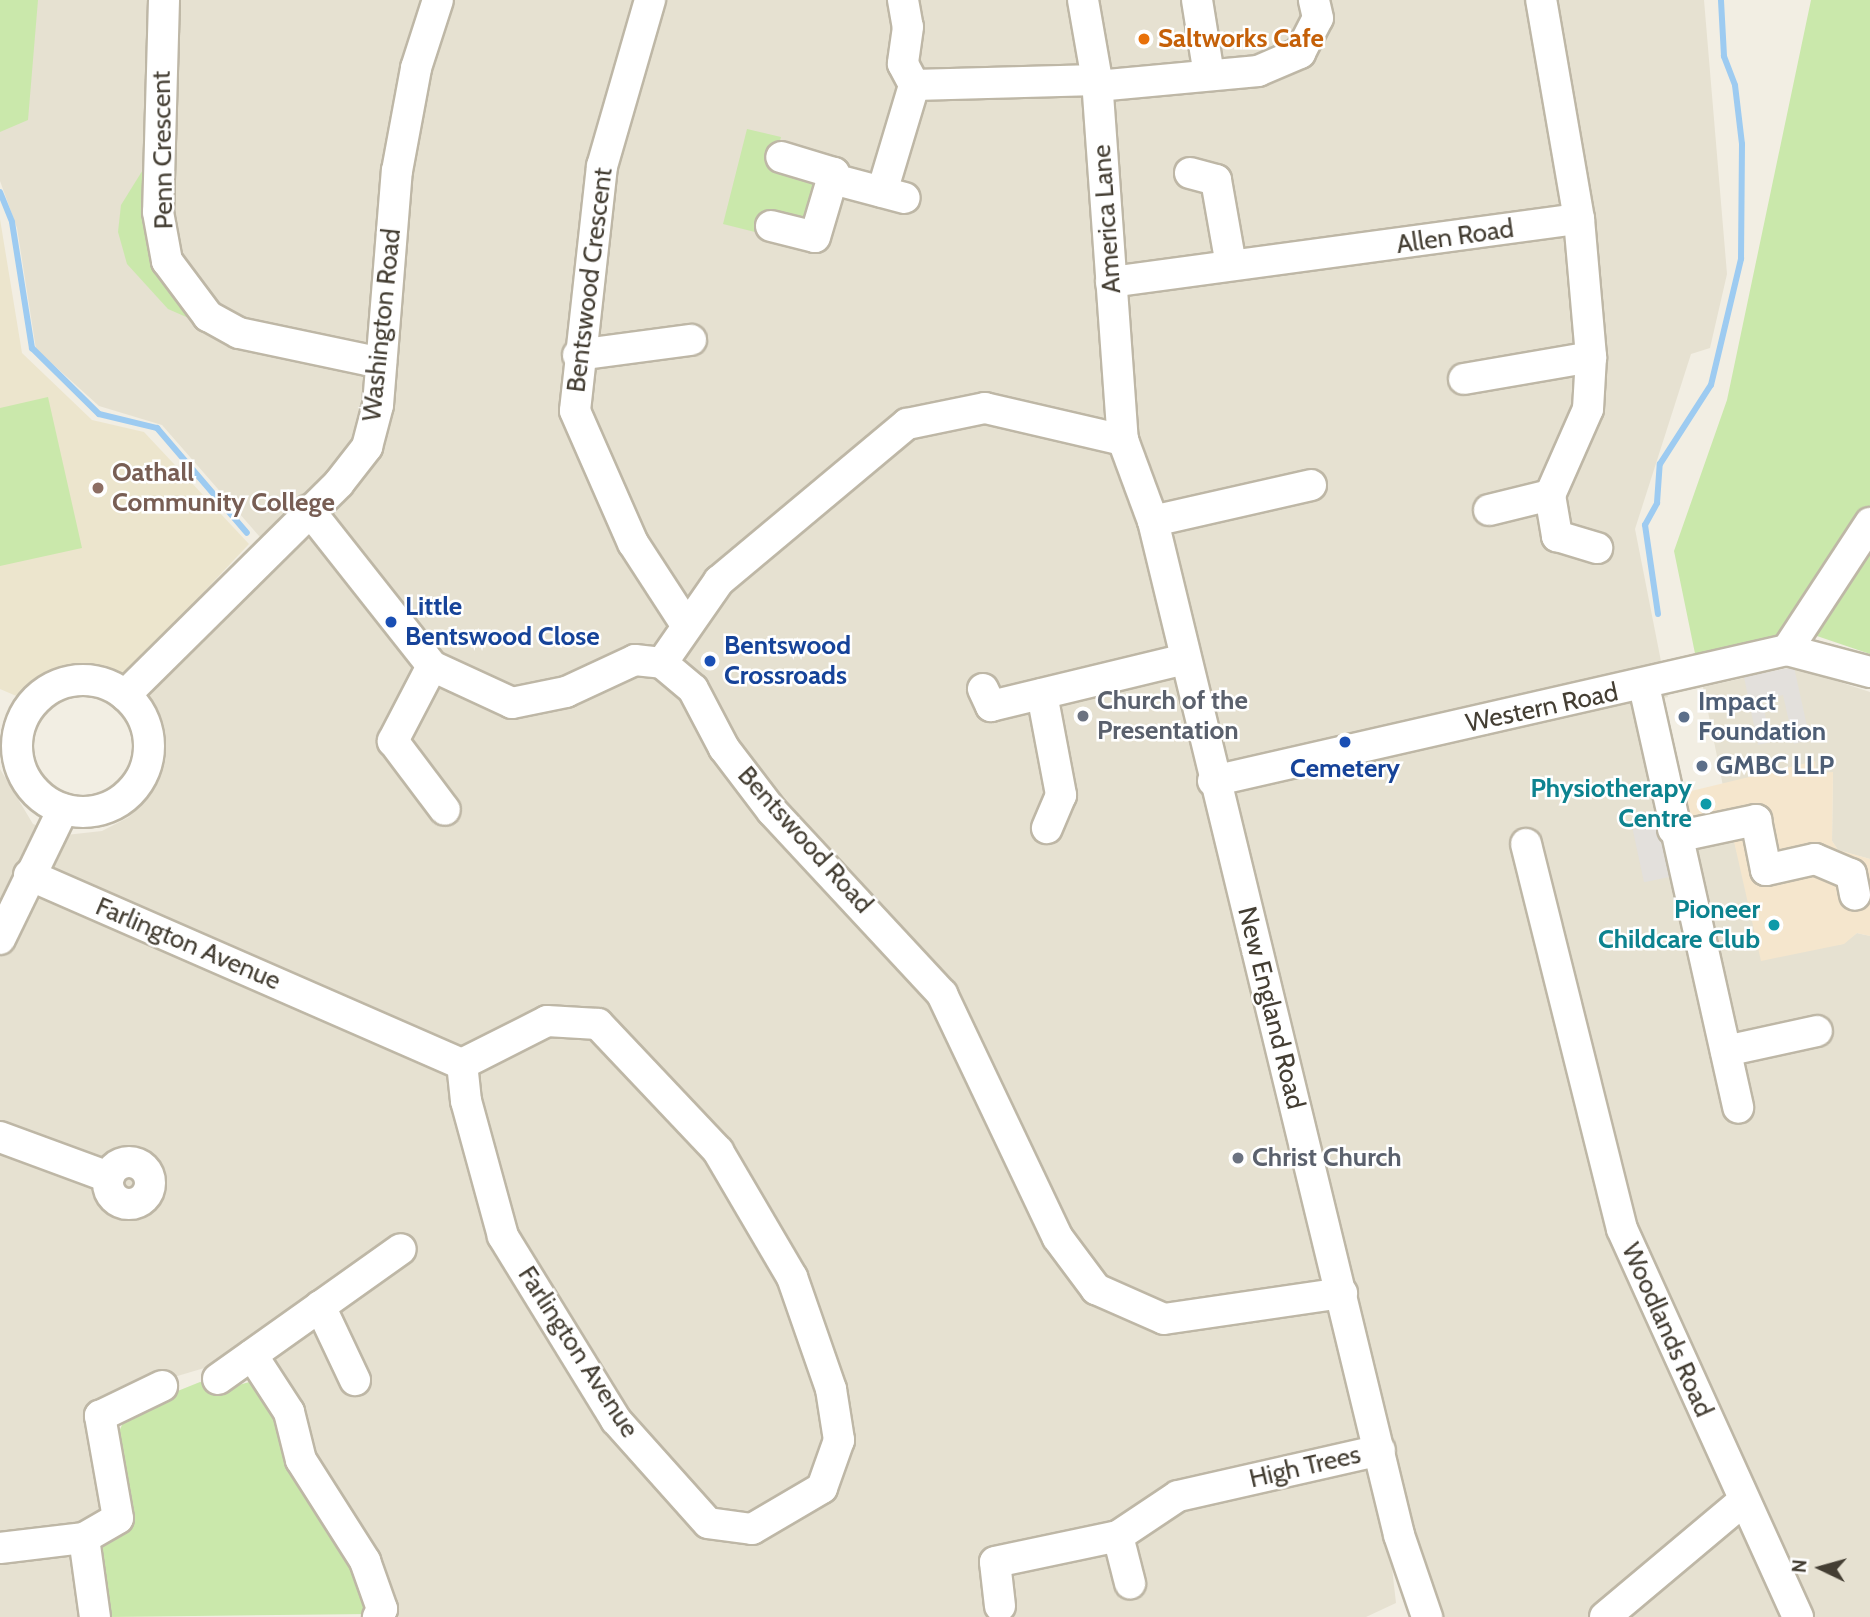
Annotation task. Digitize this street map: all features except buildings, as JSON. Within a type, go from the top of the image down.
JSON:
[{"type":"street","name":"Penn Crescent","points":[[164,0],[158,212],[167,261],[208,316],[239,333],[381,363]]},
{"type":"street","name":"Washington Road","points":[[125,695],[309,510],[367,447],[381,363],[397,171],[416,68],[438,0]]},
{"type":"street","name":"Bentswood Crescent","points":[[650,0],[602,166],[578,355],[575,411],[597,469],[685,623]]},
{"type":"street","points":[[833,179],[893,195],[914,85],[904,64],[908,27],[902,0]]},
{"type":"street","name":"America Lane","points":[[1083,0],[1097,83],[1123,440]]},
{"type":"street","points":[[1197,0],[1209,75]]},
{"type":"street","points":[[914,85],[1097,83],[1258,71],[1300,53],[1318,18],[1314,0]]},
{"type":"street","points":[[1541,0],[1579,219],[1591,357],[1588,409],[1549,495],[1558,536],[1597,548]]},
{"type":"street","points":[[771,226],[815,237],[834,173],[781,157]]},
{"type":"street","points":[[1190,173],[1216,180],[1231,265]]},
{"type":"street","name":"Allen Road","points":[[1111,282],[1579,219]]},
{"type":"street","points":[[578,355],[691,340]]},
{"type":"street","points":[[1464,379],[1591,357]]},
{"type":"street","points":[[309,510],[432,666],[512,703],[566,692],[635,660],[662,663],[685,623],[719,581],[907,424],[985,408],[1123,440]]},
{"type":"street","name":"New England Road","points":[[1123,440],[1153,521],[1213,781],[1342,1293],[1399,1535],[1427,1617]]},
{"type":"street","points":[[1153,521],[1311,485]]},
{"type":"street","points":[[1489,510],[1549,495]]},
{"type":"street","points":[[1787,650],[1870,523]]},
{"type":"street","name":"Western Road","points":[[1213,781],[1643,686],[1787,650],[1870,672]]},
{"type":"street","points":[[985,705],[1185,659]]},
{"type":"street","name":"Bentswood Road","points":[[662,663],[693,689],[723,748],[772,811],[942,994],[1058,1238],[1096,1289],[1164,1319],[1342,1293]]},
{"type":"street","points":[[432,666],[393,741],[444,810]]},
{"type":"street","points":[[86,680],[125,695],[148,734],[141,778],[108,808],[63,809],[29,785],[20,766],[17,745],[27,712],[65,683],[86,680]]},
{"type":"street","points":[[1643,686],[1673,829],[1738,1108]]},
{"type":"street","points":[[1042,694],[1061,795],[1047,828]]},
{"type":"street","points":[[0,939],[63,809]]},
{"type":"street","points":[[1673,829],[1685,835],[1756,820],[1766,870],[1815,859],[1851,874],[1855,895]]},
{"type":"street","name":"Woodlands Road","points":[[1526,844],[1622,1229],[1743,1501],[1798,1617]]},
{"type":"street","name":"Farlington Avenue","points":[[30,876],[463,1064]]},
{"type":"street","name":"Farlington Avenue","points":[[547,1021],[597,1024],[718,1151],[792,1277],[831,1390],[839,1440],[822,1488],[752,1529],[708,1523],[616,1420],[503,1236],[466,1101],[463,1064],[547,1021]]},
{"type":"street","points":[[1726,1051],[1817,1031]]},
{"type":"street","points":[[0,1137],[108,1177]]},
{"type":"street","points":[[218,1380],[320,1306],[393,1261],[401,1249]]},
{"type":"street","points":[[320,1306],[355,1380]]},
{"type":"street","points":[[252,1355],[289,1412],[301,1460],[365,1561],[382,1609],[378,1617]]},
{"type":"street","points":[[0,1548],[85,1538],[118,1518],[100,1416],[162,1386]]},
{"type":"street","name":"High Trees","points":[[1000,1606],[995,1562],[1118,1536],[1178,1496],[1233,1493],[1380,1450]]},
{"type":"street","points":[[1605,1617],[1743,1501]]},
{"type":"street","points":[[1118,1536],[1130,1583]]},
{"type":"street","points":[[85,1538],[94,1617]]},
{"type":"shaded area","points":[[27,0],[1704,0],[1727,274],[1710,348],[1691,354],[1635,529],[1668,697],[1639,703],[1663,818],[1733,836],[1762,956],[1843,944],[1857,933],[1870,936],[1870,1617],[1441,1617],[1417,1544],[1390,1550],[1396,1603],[1366,1617],[391,1617],[252,1343],[211,1366],[87,1403],[106,1507],[83,1617],[0,1617],[0,769],[33,824],[66,835],[102,831],[129,817],[156,786],[165,739],[146,696],[280,560],[162,425],[99,406],[36,349],[17,228],[0,181],[0,131]]},
{"type":"shaded area","name":"Oathall Community College","points":[[0,219],[22,353],[92,420],[144,432],[249,544],[123,678],[87,670],[55,676],[21,698],[0,689]]},
{"type":"shaded area","points":[[1794,667],[1870,692],[1870,859],[1838,850],[1832,841],[1833,773],[1816,773],[1815,762],[1723,786],[1703,687]]},
{"type":"shaded area","points":[[1794,667],[1810,740],[1794,744],[1783,695],[1762,700],[1771,742],[1758,745],[1744,677]]},
{"type":"shaded area","points":[[1815,761],[1816,773],[1833,772],[1832,841],[1838,850],[1870,859],[1870,936],[1857,933],[1844,944],[1761,961],[1733,837],[1688,821],[1683,793]]},
{"type":"shaded area","points":[[1663,818],[1675,876],[1644,882],[1632,825]]},
{"type":"green space","points":[[0,0],[38,0],[28,120],[0,132]]},
{"type":"green space","points":[[1811,0],[1870,0],[1870,654],[1814,635],[1699,673],[1674,551],[1727,400]]},
{"type":"green space","points":[[747,129],[781,137],[772,172],[816,183],[805,225],[763,234],[723,224]]},
{"type":"green space","points":[[149,160],[200,323],[168,309],[127,264],[118,232],[121,205]]},
{"type":"green space","points":[[48,397],[82,548],[0,566],[0,408]]},
{"type":"green space","points":[[253,1381],[273,1400],[353,1561],[371,1614],[109,1617],[100,1561],[103,1547],[134,1517],[118,1434],[128,1411],[200,1382],[228,1388]]},
{"type":"waterway","points":[[1658,614],[1645,525],[1657,503],[1660,464],[1711,385],[1741,259],[1742,144],[1735,85],[1724,56],[1721,0]]},
{"type":"waterway","points":[[0,192],[12,222],[32,348],[99,414],[157,428],[247,533]]},
{"type":"place","name":"Saltworks Cafe","points":[[1144,39]]},
{"type":"place","name":"Oathall Community College","points":[[98,488]]},
{"type":"place","name":"Little Bentswood Close","points":[[391,622]]},
{"type":"place","name":"Bentswood Crossroads","points":[[710,661]]},
{"type":"place","name":"Church of the Presentation","points":[[1083,716]]},
{"type":"place","name":"Impact Foundation","points":[[1684,717]]},
{"type":"place","name":"Cemetery","points":[[1345,742]]},
{"type":"place","name":"GMBC LLP","points":[[1702,766]]},
{"type":"place","name":"Physiotherapy Centre","points":[[1706,804]]},
{"type":"place","name":"Pioneer Childcare Club","points":[[1774,925]]},
{"type":"place","name":"Christ Church","points":[[1238,1158]]}]
